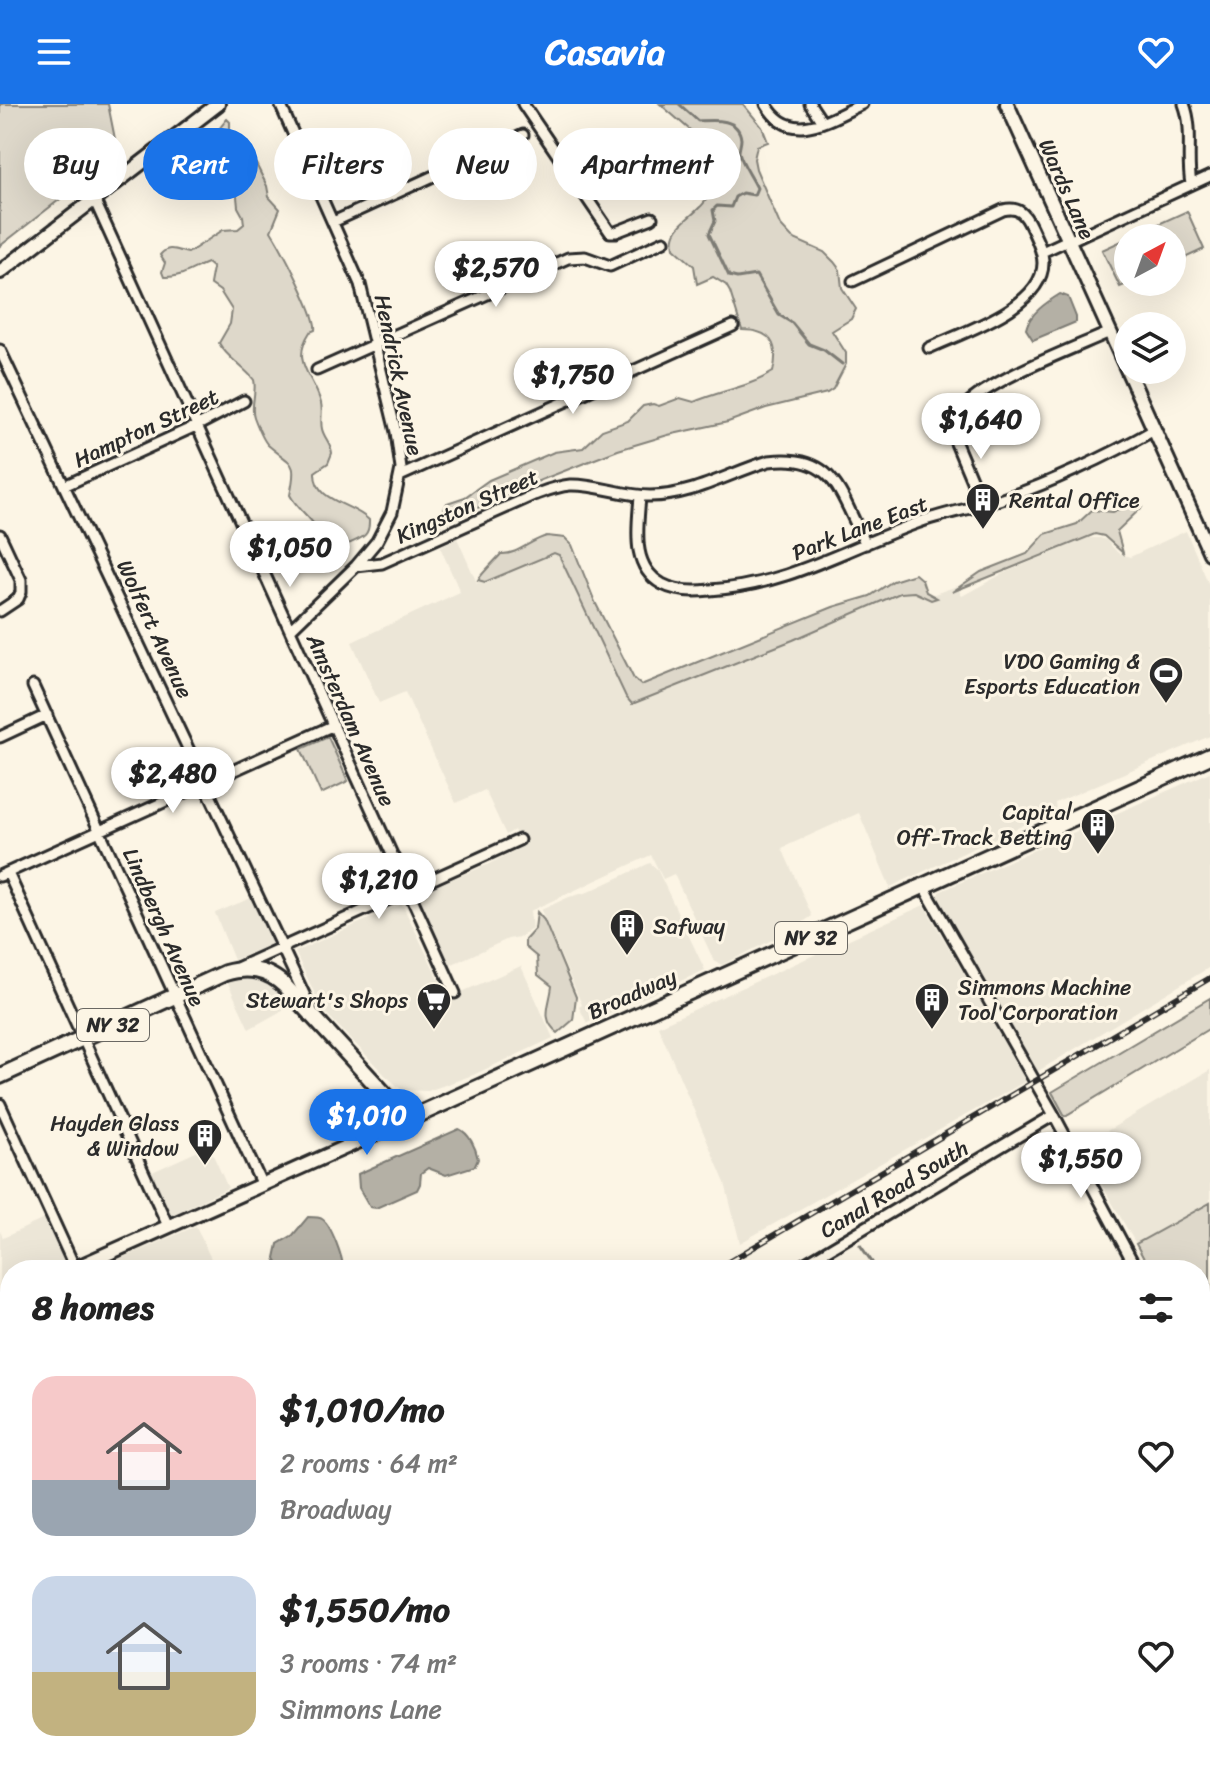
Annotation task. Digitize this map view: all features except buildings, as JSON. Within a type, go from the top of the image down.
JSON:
[{"type":"main road","name":"Broadway","points":[[411,1118],[1210,756]]},
{"type":"main road","name":"NY 32","points":[[0,1076],[225,973],[248,969],[268,973],[316,1019]]},
{"type":"main road","name":"Wolfert Avenue","points":[[316,1019],[391,1101],[411,1118]]},
{"type":"street","points":[[127,174],[218,104]]},
{"type":"street","name":"Hendrick Avenue","points":[[280,104],[360,284],[396,432],[400,476],[386,526],[356,566],[290,630]]},
{"type":"street","points":[[523,104],[610,232],[615,233],[652,218]]},
{"type":"street","points":[[766,104],[774,116],[788,125],[801,127],[822,122],[862,104]]},
{"type":"street","points":[[810,104],[822,122]]},
{"type":"street","name":"Wards Lane","points":[[1007,104],[1210,553]]},
{"type":"street","points":[[1184,104],[1189,128],[1187,163],[1191,184]]},
{"type":"street","points":[[1042,252],[1210,176]]},
{"type":"street","points":[[333,222],[428,178]]},
{"type":"street","points":[[0,272],[93,200]]},
{"type":"street","name":"Amsterdam Avenue","points":[[94,200],[455,993]]},
{"type":"street","points":[[853,281],[1009,209],[1018,210],[1026,216],[1042,252],[1043,262],[1039,279],[1027,297],[1007,311],[929,348]]},
{"type":"street","points":[[317,370],[568,258],[585,257],[611,265],[664,241]]},
{"type":"street","points":[[400,476],[733,326]]},
{"type":"street","points":[[982,505],[953,436],[958,415],[966,405],[998,384],[1110,332]]},
{"type":"street","name":"Wolfert Avenue","points":[[0,350],[316,1019]]},
{"type":"street","name":"Hampton Street","points":[[64,486],[244,401]]},
{"type":"street","name":"Park Lane East","points":[[640,496],[637,542],[640,557],[652,576],[672,588],[702,591],[767,583],[923,521],[1024,491],[1154,430]]},
{"type":"street","name":"Kingston Street","points":[[356,566],[382,563],[558,487],[579,486],[640,496],[688,491],[769,461],[800,461],[824,472],[840,488],[866,544]]},
{"type":"street","points":[[0,535],[20,576],[22,588],[15,602],[0,611]]},
{"type":"street","name":"Lindbergh Avenue","points":[[33,686],[261,1183]]},
{"type":"street","points":[[0,737],[47,715]]},
{"type":"street","points":[[168,1226],[4,874],[334,725]]},
{"type":"street","points":[[225,973],[519,840]]},
{"type":"street","points":[[924,887],[1054,1115],[1132,1260]]},
{"type":"street","points":[[0,1104],[69,1260]]},
{"type":"street","name":"Canal Road South","points":[[811,1260],[1054,1115]]},
{"type":"street","name":"Broadway","points":[[93,1260],[411,1118]]},
{"type":"shaded area","points":[[0,104],[108,104],[113,128],[24,128],[24,200],[59,200],[0,246]]},
{"type":"shaded area","points":[[660,104],[743,104],[762,127],[768,142],[757,146],[754,159],[780,225],[792,238],[824,252],[834,262],[840,270],[842,288],[856,309],[851,319],[832,331],[846,353],[846,364],[833,389],[728,422],[618,450],[441,524],[439,520],[447,503],[465,497],[489,480],[554,452],[583,448],[602,430],[628,421],[643,406],[659,406],[680,398],[694,402],[773,372],[775,353],[771,340],[760,332],[742,330],[726,285],[713,277],[697,284],[694,266],[674,248],[677,229],[706,200],[741,200],[741,128],[688,128]]},
{"type":"shaded area","points":[[227,119],[230,122],[230,128],[220,128]]},
{"type":"shaded area","points":[[258,168],[269,197],[280,209],[271,231],[298,281],[314,322],[315,330],[310,332],[304,343],[303,360],[321,403],[322,429],[332,453],[328,463],[315,472],[316,482],[327,496],[369,520],[369,527],[362,538],[321,561],[311,559],[310,552],[320,537],[318,531],[290,495],[291,464],[266,443],[254,417],[254,380],[219,343],[230,324],[232,310],[220,291],[210,284],[213,268],[207,263],[170,277],[164,277],[162,272],[165,263],[160,255],[163,252],[173,249],[188,253],[223,230],[238,229],[244,224],[237,200],[258,200]]},
{"type":"shaded area","points":[[1187,211],[1204,249],[1186,257],[1186,224],[1159,224]]},
{"type":"shaded area","points":[[1114,244],[1114,275],[1102,250]]},
{"type":"shaded area","points":[[1060,294],[1068,297],[1076,322],[1033,340],[1026,329],[1031,318]]},
{"type":"shaded area","points":[[1136,502],[1142,507],[1117,531],[1123,553],[1104,536],[1095,534],[952,592],[981,572],[1027,554],[1045,534],[1077,524],[1092,510],[1113,512]]},
{"type":"shaded area","points":[[1186,531],[1210,587],[1210,736],[1055,803],[1056,810],[890,887],[859,813],[782,848],[812,916],[792,930],[722,965],[714,961],[674,874],[663,879],[651,855],[530,911],[532,929],[520,937],[508,939],[448,966],[416,897],[418,893],[522,847],[514,830],[506,835],[485,790],[456,803],[405,692],[379,703],[352,642],[460,592],[440,547],[457,538],[477,583],[558,545],[636,696],[919,583],[926,597],[957,586],[962,596],[1004,573],[1087,538],[1106,540],[1118,553],[1130,557]]},
{"type":"shaded area","points":[[547,536],[565,538],[572,545],[595,602],[634,679],[641,685],[833,607],[870,596],[893,581],[915,574],[922,580],[926,592],[937,598],[931,600],[914,592],[900,593],[793,640],[632,704],[559,555],[554,553],[485,582],[478,580],[501,554],[513,552]]},
{"type":"shaded area","points":[[328,737],[348,781],[321,794],[301,749]]},
{"type":"shaded area","points":[[1210,772],[1210,967],[1035,1073],[938,899],[939,892]]},
{"type":"shaded area","points":[[650,863],[657,869],[705,970],[587,1023],[541,910]]},
{"type":"shaded area","points":[[251,898],[271,944],[234,960],[215,913]]},
{"type":"shaded area","points":[[402,904],[448,998],[521,966],[553,1038],[473,1075],[428,1091],[402,1090],[385,1075],[322,1009],[295,952]]},
{"type":"shaded area","name":"Simmons Machine Tool Corporation","points":[[924,905],[1026,1081],[740,1243],[725,1183],[658,1026]]},
{"type":"shaded area","points":[[537,912],[544,920],[576,997],[573,1020],[558,1033],[552,1028],[548,1017],[552,986],[538,975],[537,957],[525,947],[525,940],[535,929]]},
{"type":"shaded area","points":[[242,975],[254,975],[275,986],[292,1005],[249,1029],[227,981]]},
{"type":"shaded area","points":[[1210,998],[1210,1028],[1065,1116],[1052,1092]]},
{"type":"shaded area","points":[[1210,1070],[1210,1203],[1136,1244],[1080,1147]]},
{"type":"shaded area","points":[[459,1129],[474,1146],[478,1159],[475,1166],[446,1175],[428,1168],[421,1173],[417,1190],[376,1208],[370,1207],[359,1188],[358,1174]]},
{"type":"shaded area","points":[[209,1146],[228,1188],[169,1216],[148,1174]]},
{"type":"shaded area","points":[[1210,1203],[1210,1260],[1145,1260],[1136,1244]]},
{"type":"shaded area","points":[[308,1217],[321,1218],[329,1228],[342,1260],[276,1260],[278,1244],[293,1235]]},
{"type":"shaded area","points":[[46,1218],[65,1260],[0,1260],[0,1231],[3,1238]]},
{"type":"shaded area","points":[[196,1226],[211,1260],[118,1260]]},
{"type":"waterway","points":[[679,104],[698,121],[724,121],[736,127],[741,139],[740,157],[757,188],[754,195],[742,193],[735,197],[731,207],[717,206],[713,210],[715,221],[709,234],[729,276],[756,275],[779,315],[792,323],[809,344],[824,350],[842,364]]},
{"type":"waterway","points":[[842,1215],[848,1223]]},
{"type":"waterway","points":[[860,1245],[871,1260]]},
{"type":"railway","points":[[732,1260],[1210,978]]},
{"type":"place","name":"Rental Office","points":[[983,531]]},
{"type":"place","name":"VDO Gaming & Esports Education","points":[[1166,705]]},
{"type":"place","name":"Capital Off-Track Betting","points":[[1098,856]]},
{"type":"place","name":"Safway","points":[[627,957]]},
{"type":"place","name":"Stewart's Shops","points":[[434,1031]]},
{"type":"place","name":"Simmons Machine Tool Corporation","points":[[932,1031]]},
{"type":"place","name":"Hayden Glass & Window","points":[[205,1167]]}]
